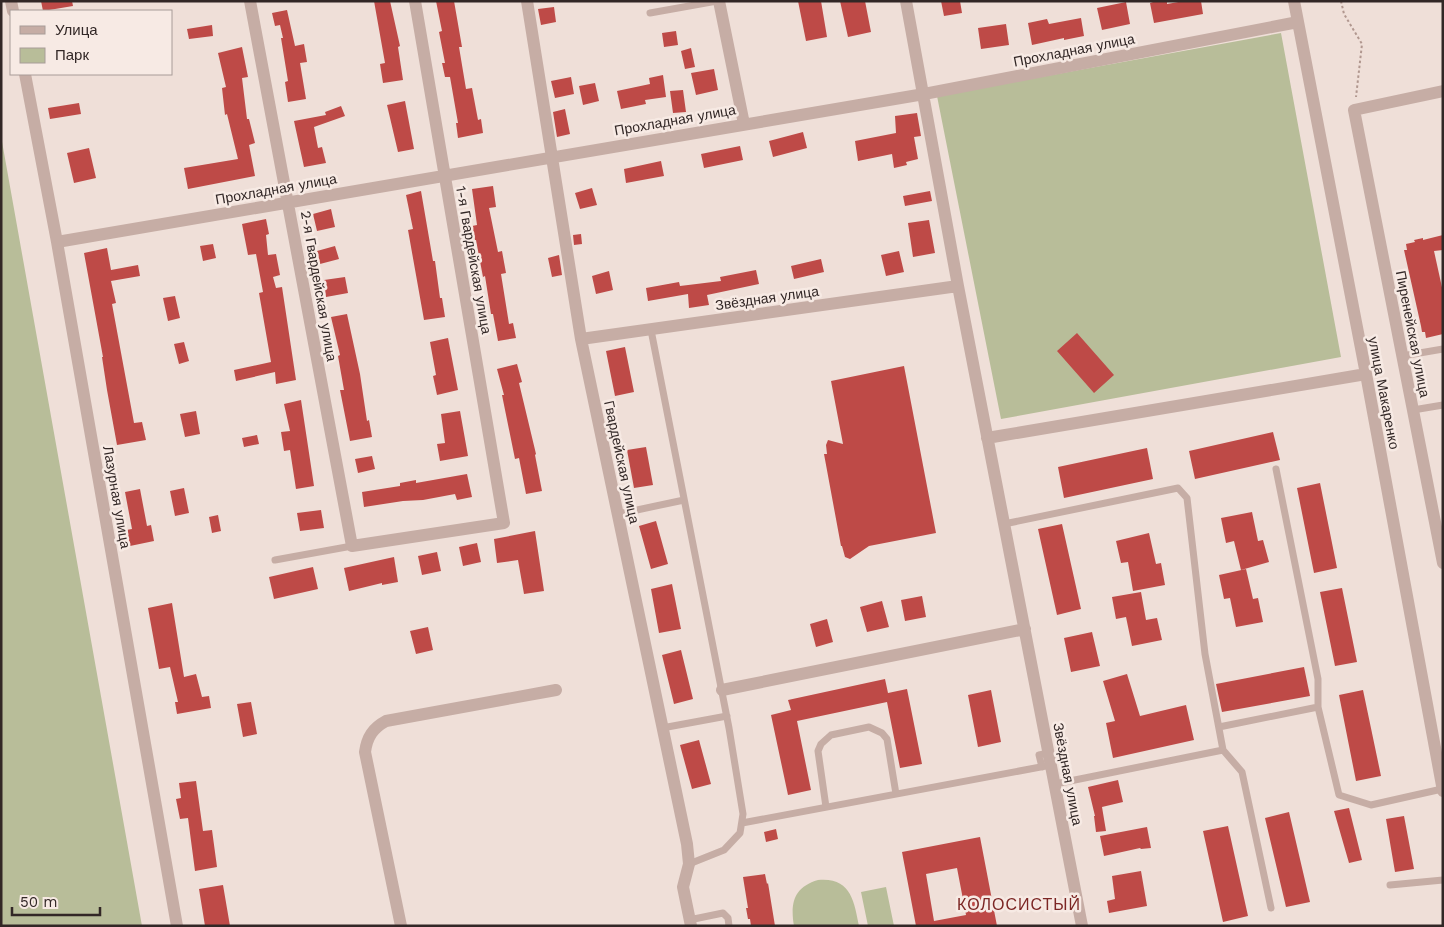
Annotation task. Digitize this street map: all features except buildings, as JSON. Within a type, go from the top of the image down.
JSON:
[{"type":"street","name":"2-я Гвардейская улица","points":[[250,1],[352,546]]},
{"type":"street","name":"1-я Гвардейская улица","points":[[352,546],[504,523],[415,1]]},
{"type":"street","name":"Гвардейская улица","points":[[527,1],[550,156],[581,339],[687,844],[688,864],[684,887],[690,923]]},
{"type":"street","points":[[718,1],[744,124]]},
{"type":"street","name":"Звёздная улица","points":[[906,1],[958,286],[1025,629],[1047,761],[1055,784],[1082,926]]},
{"type":"street","name":"улица Макаренко","points":[[1294,1],[1366,374],[1443,790]]},
{"type":"street","name":"Прохладная улица","points":[[57,242],[445,176],[550,156],[924,94],[1298,22]]},
{"type":"street","name":"Лазурная улица","points":[[25,75],[57,242],[177,926]]},
{"type":"street","points":[[1354,110],[1443,91]]},
{"type":"street","name":"Пиренейская улица","points":[[1354,110],[1443,563]]},
{"type":"street","name":"Звёздная улица","points":[[581,339],[958,286]]},
{"type":"street","points":[[988,438],[1366,374]]},
{"type":"street","points":[[722,690],[1025,629]]},
{"type":"street","points":[[401,926],[365,752],[366,741],[372,731],[386,721],[556,690]]},
{"type":"lane","points":[[650,13],[718,1]]},
{"type":"lane","points":[[651,330],[727,716],[743,814],[740,833],[724,850],[688,864]]},
{"type":"lane","points":[[1402,356],[1443,349]]},
{"type":"lane","points":[[1413,410],[1443,406]]},
{"type":"lane","points":[[1276,469],[1318,679],[1318,707],[1339,795],[1371,805],[1443,790]]},
{"type":"lane","points":[[1004,524],[1178,488],[1187,498],[1205,654],[1223,750],[1242,772],[1271,908]]},
{"type":"lane","points":[[618,514],[684,500]]},
{"type":"lane","points":[[275,560],[352,546]]},
{"type":"lane","points":[[1219,727],[1318,707]]},
{"type":"lane","points":[[662,728],[727,716]]},
{"type":"lane","points":[[826,807],[818,750],[820,744],[831,735],[869,727],[882,733],[887,739],[896,794]]},
{"type":"lane","points":[[1055,784],[1223,750]]},
{"type":"lane","points":[[742,823],[896,794],[1047,761]]},
{"type":"lane","points":[[1390,885],[1443,880]]},
{"type":"lane","points":[[690,923],[723,913],[728,918],[729,926]]},
{"type":"path","points":[[1341,1],[1344,14],[1362,44],[1354,110]]},
{"type":"green space","points":[[1281,33],[1341,357],[1001,419],[937,96]]},
{"type":"green space","points":[[1,136],[142,926],[1,926]]},
{"type":"green space","points":[[818,880],[838,882],[849,892],[853,900],[859,926],[794,926],[793,910],[796,897],[804,887]]},
{"type":"green space","points":[[886,887],[894,926],[868,926],[861,892]]},
{"type":"district","name":"КОЛОСИСТЫЙ","points":[[1019,904]]}]
